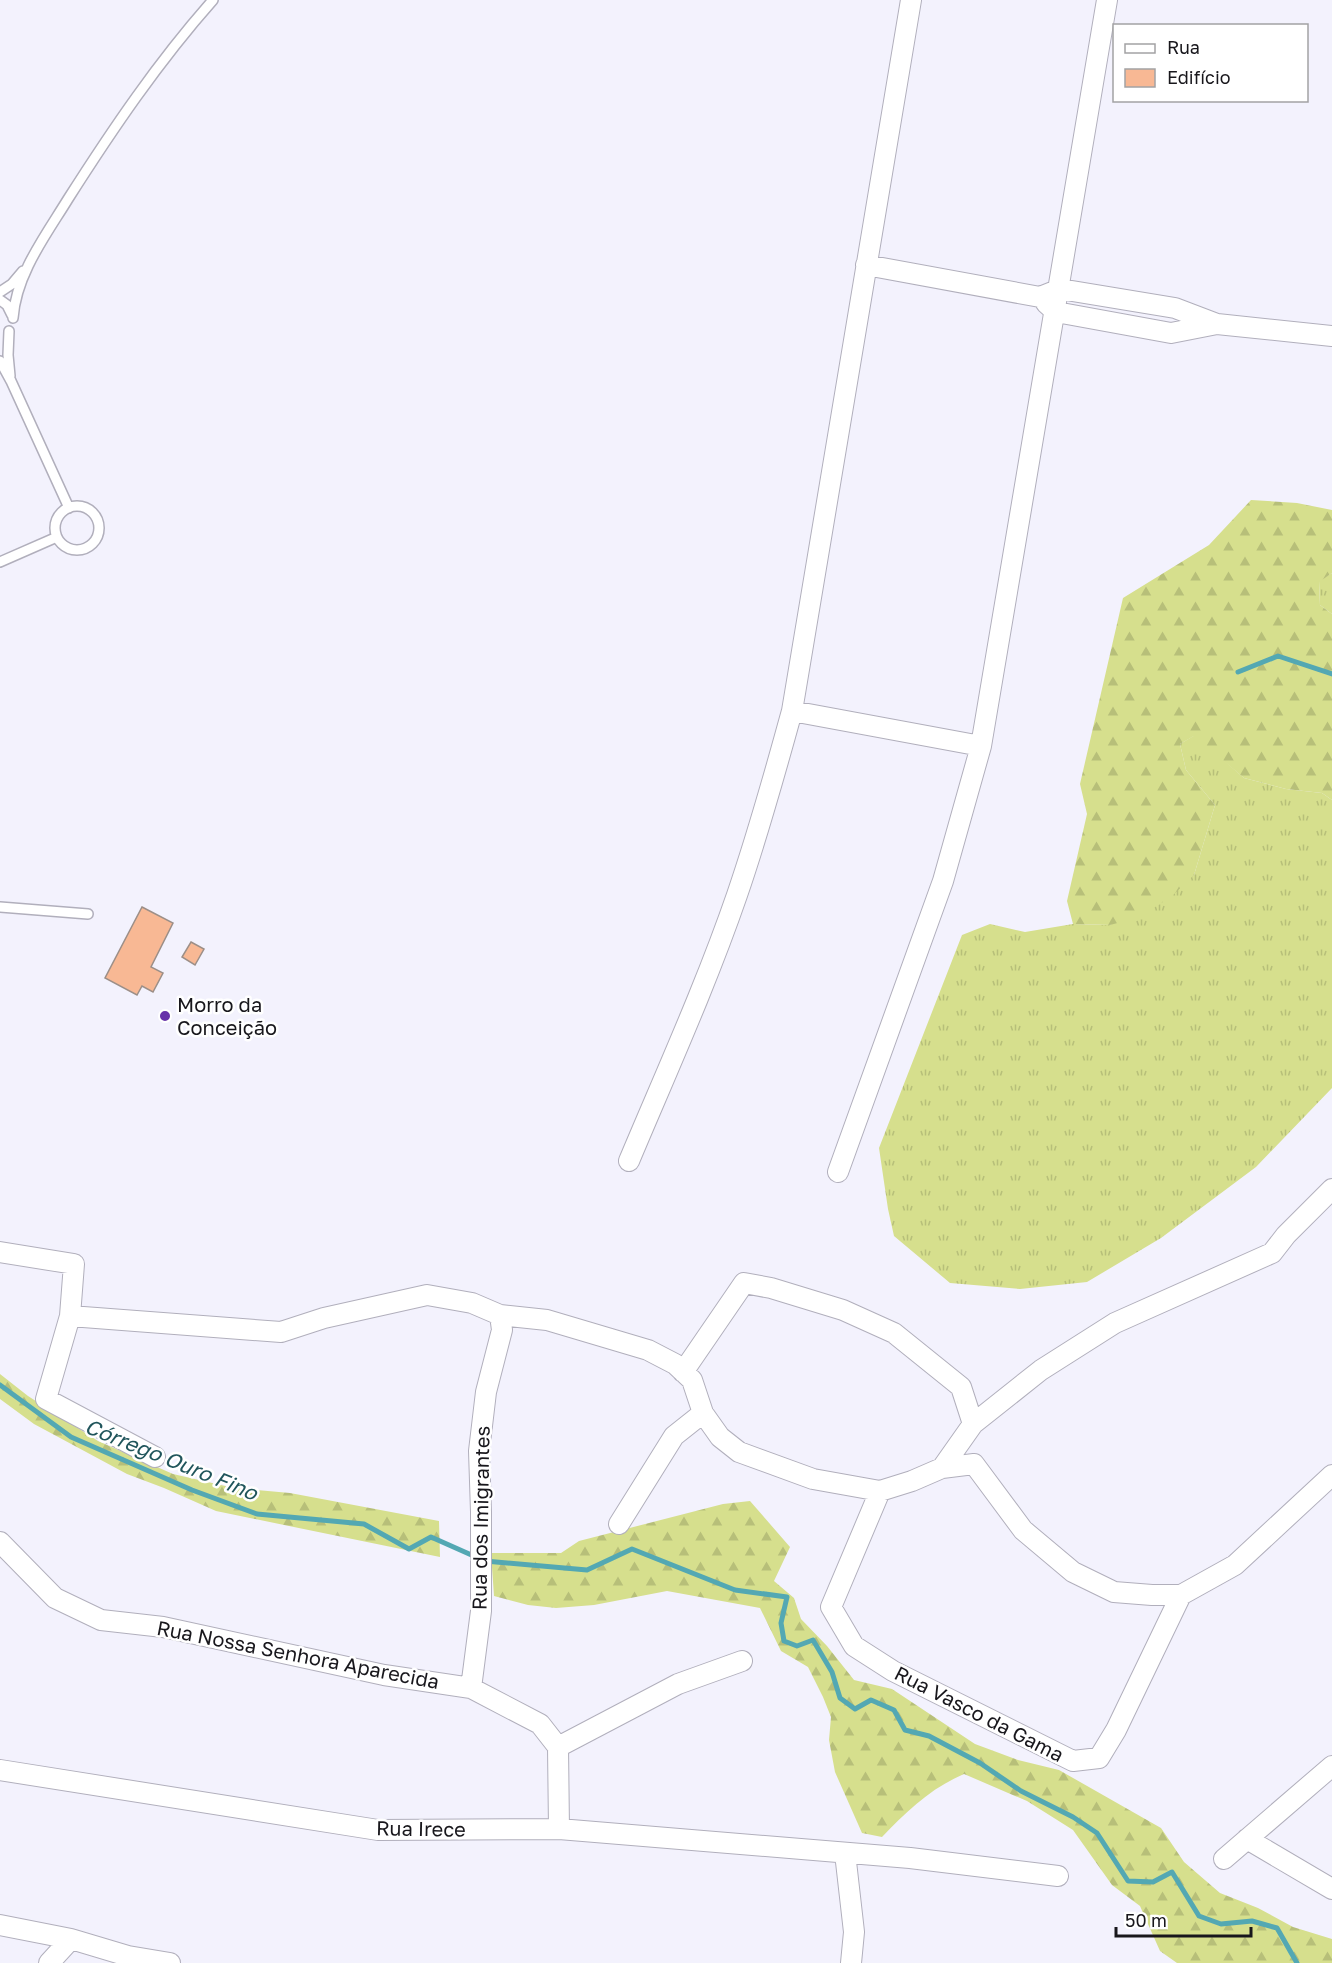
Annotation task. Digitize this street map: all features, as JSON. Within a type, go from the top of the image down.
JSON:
[{"type":"street","points":[[629,1161],[698,999],[737,895],[765,808],[792,711],[910,0]]},
{"type":"street","points":[[838,1172],[944,881],[981,746],[1107,0]]},
{"type":"street","points":[[866,265],[1040,297],[1060,289],[1175,308],[1217,324],[1332,336]]},
{"type":"street","points":[[1040,297],[1056,312],[1171,333],[1217,324]]},
{"type":"street","points":[[792,711],[981,746]]},
{"type":"street","points":[[942,1468],[973,1424],[1041,1370],[1114,1323],[1272,1253],[1286,1235],[1332,1189]]},
{"type":"street","points":[[0,1252],[74,1264],[70,1316],[46,1399],[155,1457]]},
{"type":"street","points":[[683,1372],[744,1283],[771,1288],[843,1310],[894,1333],[962,1387],[973,1424]]},
{"type":"street","points":[[70,1316],[281,1332],[324,1318],[427,1295],[472,1303],[500,1315],[547,1320],[648,1350],[675,1364],[692,1380],[703,1413],[720,1437],[739,1452],[813,1479],[880,1491],[942,1468],[974,1464],[1023,1530],[1073,1572],[1114,1592],[1181,1595],[1235,1565],[1332,1475]]},
{"type":"street","name":"Rua dos Imigrantes","points":[[471,1688],[481,1611],[478,1451],[486,1392],[502,1330],[500,1315]]},
{"type":"street","points":[[619,1524],[674,1436],[703,1413]]},
{"type":"street","name":"Rua Vasco da Gama","points":[[880,1491],[831,1607],[854,1646],[893,1671],[1072,1761],[1099,1758],[1116,1730],[1181,1595]]},
{"type":"street","name":"Rua Nossa Senhora Aparecida","points":[[0,1542],[55,1598],[101,1620],[163,1627],[384,1675],[471,1688],[540,1724],[558,1747]]},
{"type":"street","points":[[559,1829],[558,1747],[678,1684],[742,1661]]},
{"type":"street","points":[[1224,1859],[1332,1766]]},
{"type":"street","name":"Rua Irece","points":[[0,1770],[378,1830],[559,1829],[910,1858],[1058,1876]]},
{"type":"street","points":[[1247,1839],[1332,1889]]},
{"type":"street","points":[[845,1853],[854,1932],[851,1963]]},
{"type":"street","points":[[0,1925],[71,1939],[128,1956],[170,1963]]},
{"type":"street","points":[[49,1963],[71,1939]]},
{"type":"lane","points":[[11,381],[8,355],[9,331],[15,299],[29,265],[108,137],[160,64],[213,0]]},
{"type":"lane","points":[[0,292],[12,284],[29,265]]},
{"type":"lane","points":[[0,300],[7,305],[13,318]]},
{"type":"lane","points":[[0,339],[9,331]]},
{"type":"lane","points":[[0,362],[11,381],[69,508]]},
{"type":"lane","points":[[80,506],[89,509],[99,524],[99,533],[95,542],[80,551],[62,545],[57,537],[55,528],[57,519],[69,508],[80,506]]},
{"type":"lane","points":[[0,562],[57,537]]},
{"type":"lane","points":[[0,907],[88,914]]},
{"type":"green space","points":[[1251,500],[1297,503],[1332,510],[1332,573],[1319,582],[1320,605],[1332,614],[1332,800],[1322,793],[1286,789],[1244,778],[1194,736],[1180,744],[1186,770],[1215,805],[1194,875],[1172,896],[1140,917],[1110,925],[1073,924],[1067,901],[1087,814],[1080,784],[1123,598],[1209,545]]},
{"type":"green space","points":[[1332,573],[1332,614],[1320,605],[1319,581]]},
{"type":"green space","points":[[1195,735],[1244,778],[1286,789],[1322,793],[1332,800],[1332,1088],[1256,1167],[1161,1238],[1087,1282],[1020,1289],[950,1283],[894,1236],[879,1148],[962,935],[990,924],[1025,932],[1073,924],[1110,925],[1194,875],[1215,805],[1186,770],[1180,744]]},
{"type":"green space","points":[[0,1374],[28,1396],[98,1441],[173,1474],[234,1488],[290,1493],[439,1521],[440,1557],[216,1511],[127,1474],[34,1424],[0,1399]]},
{"type":"green space","points":[[750,1501],[790,1547],[774,1581],[794,1598],[801,1619],[827,1646],[854,1680],[892,1689],[975,1744],[1018,1760],[1059,1770],[1161,1828],[1184,1862],[1220,1893],[1258,1908],[1293,1927],[1332,1939],[1332,1963],[1177,1963],[1160,1951],[1140,1906],[1112,1885],[1073,1830],[1027,1801],[964,1774],[941,1786],[920,1801],[882,1837],[862,1833],[835,1772],[829,1740],[831,1717],[823,1697],[808,1667],[781,1651],[760,1608],[667,1591],[594,1605],[556,1608],[528,1605],[494,1596],[491,1553],[561,1553],[579,1541],[723,1504]]},
{"type":"building","points":[[142,907],[173,923],[151,967],[163,973],[153,992],[142,986],[137,995],[105,978]]},
{"type":"building","points":[[191,942],[204,949],[195,965],[182,957]]},
{"type":"waterway","points":[[1238,672],[1278,656],[1332,674]]},
{"type":"waterway","name":"Córrego Ouro Fino","points":[[0,1385],[71,1437],[192,1490],[257,1514],[364,1524],[409,1549],[431,1537],[485,1561],[587,1570],[632,1549],[735,1590],[787,1597],[781,1623],[784,1641],[797,1646],[813,1640],[832,1672],[840,1698],[855,1709],[871,1700],[894,1710],[905,1730],[929,1736],[980,1763],[1021,1791],[1073,1817],[1097,1833],[1128,1881],[1153,1882],[1172,1872],[1199,1916],[1221,1924],[1252,1921],[1277,1928],[1297,1963]]},
{"type":"place","name":"Morro da Conceição","points":[[165,1016]]}]
